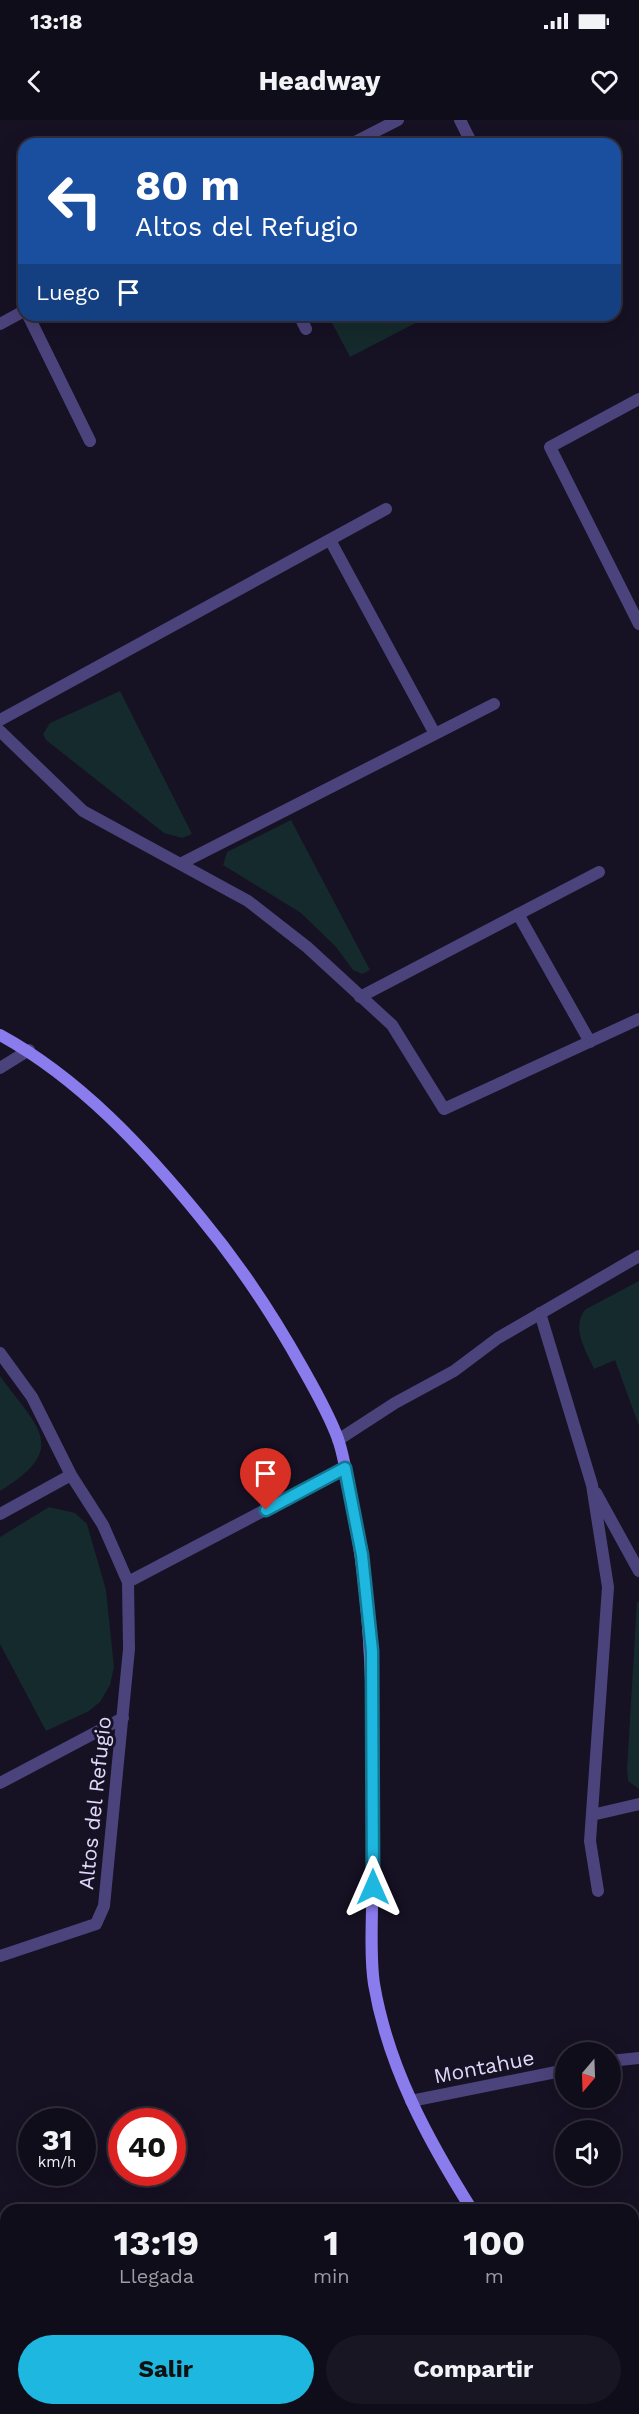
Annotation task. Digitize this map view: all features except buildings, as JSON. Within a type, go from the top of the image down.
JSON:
[{"type":"street","points":[[363,138],[398,120]]},
{"type":"street","points":[[460,120],[469,138]]},
{"type":"street","points":[[0,324],[18,314]]},
{"type":"street","points":[[31,321],[90,441]]},
{"type":"street","points":[[302,321],[306,329]]},
{"type":"street","points":[[639,399],[550,447],[639,624]]},
{"type":"street","points":[[0,720],[386,509]]},
{"type":"street","points":[[330,540],[435,734]]},
{"type":"street","points":[[180,864],[494,704]]},
{"type":"street","points":[[0,731],[83,811],[248,901],[307,947],[392,1025],[444,1109],[639,1019]]},
{"type":"street","points":[[360,997],[599,872]]},
{"type":"street","points":[[519,914],[590,1042]]},
{"type":"street","points":[[0,1035],[29,1050],[83,1093],[133,1141],[223,1244],[286,1339],[338,1440],[362,1555],[372,1651],[374,1982],[388,2044],[411,2102],[468,2204]]},
{"type":"street","points":[[0,1068],[29,1050]]},
{"type":"street","points":[[338,1440],[395,1403],[454,1371],[498,1338],[639,1256]]},
{"type":"street","points":[[540,1313],[592,1485],[608,1587],[590,1841],[598,1891]]},
{"type":"street","name":"Altos del Refugio","points":[[0,1353],[32,1397],[71,1475],[103,1525],[128,1582],[129,1649],[104,1906],[96,1924],[0,1956]]},
{"type":"street","points":[[128,1582],[345,1468]]},
{"type":"street","points":[[0,1514],[71,1475]]},
{"type":"street","points":[[592,1485],[639,1571]]},
{"type":"street","points":[[0,1783],[123,1719]]},
{"type":"street","points":[[592,1815],[639,1804]]},
{"type":"street","points":[[621,2059],[638,2056]]},
{"type":"street","name":"Montahue","points":[[411,2102],[555,2072]]},
{"type":"green space","points":[[331,321],[419,321],[350,357]]},
{"type":"green space","points":[[120,691],[192,834],[182,838],[164,833],[46,740],[43,734],[50,723]]},
{"type":"green space","points":[[291,820],[370,970],[362,974],[353,970],[336,947],[301,913],[223,865],[227,852]]},
{"type":"green space","points":[[639,1281],[639,1426],[615,1360],[594,1369],[581,1339],[579,1323],[586,1309]]},
{"type":"green space","points":[[0,1376],[35,1424],[40,1437],[41,1449],[35,1462],[22,1476],[0,1491]]},
{"type":"green space","points":[[49,1507],[75,1513],[87,1524],[106,1590],[114,1667],[110,1685],[100,1702],[89,1711],[46,1731],[0,1644],[0,1537]]},
{"type":"green space","points":[[637,1601],[639,1603],[639,1789],[628,1781],[627,1769]]},
{"type":"route","points":[[266,1510],[345,1468],[362,1555],[372,1651],[373,1887]]}]
